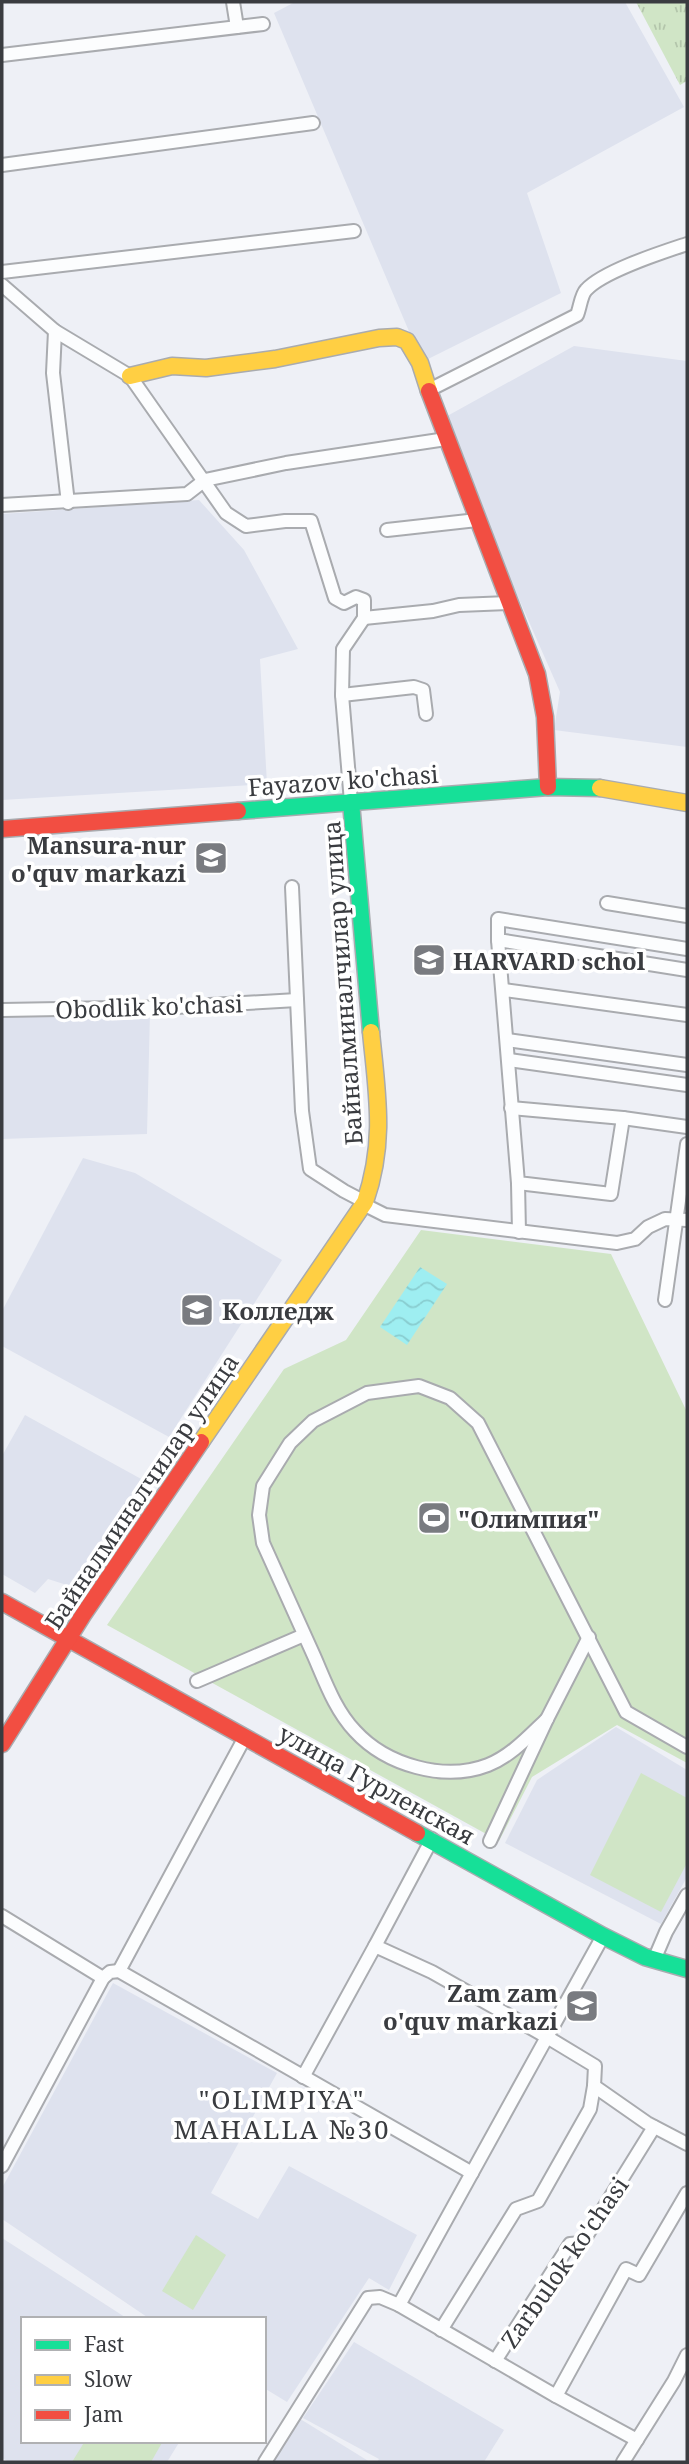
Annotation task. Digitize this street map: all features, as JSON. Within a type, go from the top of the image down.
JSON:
[{"type":"street","points":[[233,2],[237,27]]},
{"type":"street","points":[[2,55],[263,24]]},
{"type":"street","points":[[2,165],[313,123]]},
{"type":"street","points":[[2,272],[354,232]]},
{"type":"street","points":[[429,390],[577,315],[584,291],[598,281],[659,253],[687,244]]},
{"type":"street","points":[[2,285],[55,331],[130,376],[226,513],[246,526],[311,521],[335,598],[344,603],[356,597],[364,600],[364,618],[433,611],[459,605],[508,603]]},
{"type":"street","points":[[55,331],[52,373],[68,503]]},
{"type":"street","points":[[130,376],[172,366],[206,368],[275,359],[379,338],[397,337],[407,341],[420,363],[446,439],[537,674],[545,717],[548,787]]},
{"type":"street","points":[[2,505],[187,494],[205,480],[325,456],[446,439]]},
{"type":"street","points":[[387,530],[477,520]]},
{"type":"street","name":"Байналминалчилар улица","points":[[2,1744],[67,1639],[364,1203],[373,1182],[380,1140],[342,695],[343,649],[364,618]]},
{"type":"street","points":[[342,695],[414,687],[423,690],[426,714]]},
{"type":"street","name":"Fayazov ko'chasi","points":[[2,829],[548,787],[592,787],[687,803]]},
{"type":"street","points":[[292,887],[302,1111],[310,1169],[386,1215],[617,1243],[635,1239],[648,1227],[665,1219],[682,1219]]},
{"type":"street","points":[[607,904],[687,916]]},
{"type":"street","points":[[519,1232],[518,1183],[498,919],[687,949]]},
{"type":"street","points":[[498,940],[687,970]]},
{"type":"street","points":[[504,990],[687,1015]]},
{"type":"street","name":"Obodlik ko'chasi","points":[[2,1010],[176,1007],[297,1000]]},
{"type":"street","points":[[507,1040],[687,1066]]},
{"type":"street","points":[[509,1060],[687,1085]]},
{"type":"street","points":[[511,1108],[687,1127]]},
{"type":"street","points":[[518,1183],[611,1194],[623,1118]]},
{"type":"street","points":[[665,1300],[682,1219],[687,1144]]},
{"type":"street","points":[[547,1719],[514,1749],[487,1765],[454,1771],[416,1769],[386,1756],[355,1731],[336,1704],[262,1543],[259,1516],[263,1486],[290,1443],[313,1421],[367,1393],[419,1386],[450,1398],[478,1423],[626,1712],[687,1747]]},
{"type":"street","name":"улица Гурленская","points":[[2,1602],[603,1936],[661,1962],[687,1969]]},
{"type":"street","points":[[197,1681],[304,1635]]},
{"type":"street","points":[[490,1841],[589,1637]]},
{"type":"street","points":[[119,1971],[245,1737]]},
{"type":"street","points":[[303,2077],[432,1839]]},
{"type":"street","points":[[661,1962],[666,1932],[687,1895]]},
{"type":"street","points":[[2,1916],[103,1978]]},
{"type":"street","points":[[399,2305],[603,1936]]},
{"type":"street","points":[[375,1946],[432,1972],[595,2066],[590,2109],[538,2201],[516,2210],[441,2330]]},
{"type":"street","points":[[2,2166],[103,1978],[110,1972],[119,1971],[472,2173]]},
{"type":"street","points":[[594,2086],[654,2127],[687,2144]]},
{"type":"street","name":"Zarbulok ko'chasi","points":[[495,2361],[570,2244],[582,2244],[654,2127]]},
{"type":"street","points":[[556,2396],[626,2269],[639,2275],[687,2193]]},
{"type":"street","name":"Zarbulok ko'chasi","points":[[265,2462],[368,2298],[380,2297],[399,2305],[637,2440]]},
{"type":"street","points":[[623,2462],[674,2381],[687,2355]]},
{"type":"shaded area","points":[[295,2],[625,2],[684,107],[527,193],[561,293],[422,362],[274,13]]},
{"type":"shaded area","points":[[574,346],[687,361],[687,747],[554,730],[560,692],[440,420]]},
{"type":"shaded area","points":[[199,500],[244,550],[298,649],[260,659],[267,784],[2,800],[2,514]]},
{"type":"shaded area","points":[[150,1013],[147,1134],[2,1139],[2,1017]]},
{"type":"shaded area","points":[[83,1158],[135,1173],[282,1260],[169,1437],[2,1346],[2,1311]]},
{"type":"shaded area","points":[[25,1415],[143,1480],[70,1586],[48,1579],[35,1593],[2,1574],[2,1456]]},
{"type":"shaded area","points":[[616,1727],[687,1770],[687,1877],[661,1924],[505,1843],[537,1780]]},
{"type":"shaded area","points":[[113,1983],[277,2073],[211,2193],[258,2219],[289,2166],[417,2235],[389,2290],[369,2278],[287,2402],[266,2389],[266,2317],[147,2317],[2,2219],[2,2188]]},
{"type":"shaded area","points":[[2,2238],[125,2317],[21,2317],[21,2443],[179,2443],[167,2462],[9,2462],[2,2458]]},
{"type":"shaded area","points":[[354,2342],[504,2430],[484,2462],[377,2462],[379,2459],[303,2418]]},
{"type":"shaded area","points":[[297,2417],[370,2462],[270,2462]]},
{"type":"green space","points":[[636,2],[687,2],[687,81],[680,85]]},
{"type":"green space","name":"\"Олимпия\"","points":[[421,1230],[611,1254],[687,1412],[687,1763],[617,1725],[532,1777],[499,1841],[107,1625],[284,1369],[346,1340]]},
{"type":"green space","points":[[641,1773],[687,1798],[687,1863],[661,1912],[590,1875]]},
{"type":"green space","points":[[196,2235],[226,2255],[193,2310],[162,2291]]},
{"type":"green space","points":[[84,2443],[162,2443],[151,2462],[72,2462]]},
{"type":"water","points":[[420,1267],[447,1284],[407,1345],[380,1327]]},
{"type":"traffic: fast","points":[[238,811],[548,787],[600,788]]},
{"type":"traffic: fast","points":[[351,802],[371,1032]]},
{"type":"traffic: fast","points":[[417,1833],[603,1936],[645,1957],[687,1969]]},
{"type":"traffic: slow","points":[[130,376],[172,366],[206,368],[275,359],[379,338],[397,337],[407,341],[420,363],[429,391]]},
{"type":"traffic: slow","points":[[600,788],[687,803]]},
{"type":"traffic: slow","points":[[201,1442],[365,1202],[372,1180],[378,1138],[371,1032]]},
{"type":"traffic: jam","points":[[429,391],[537,674],[545,717],[548,787]]},
{"type":"traffic: jam","points":[[2,829],[238,811]]},
{"type":"traffic: jam","points":[[2,1744],[83,1615],[201,1442]]},
{"type":"traffic: jam","points":[[2,1602],[417,1833]]},
{"type":"place","name":"Mansura-nur o'quv markazi","points":[[211,858]]},
{"type":"place","name":"HARVARD schol","points":[[429,960]]},
{"type":"place","name":"Колледж","points":[[197,1310]]},
{"type":"place","name":"\"Олимпия\"","points":[[434,1518]]},
{"type":"place","name":"Zam zam o'quv markazi","points":[[582,2006]]},
{"type":"district","name":"\"OLIMPIYA\" MAHALLA №30","points":[[282,2114]]}]
